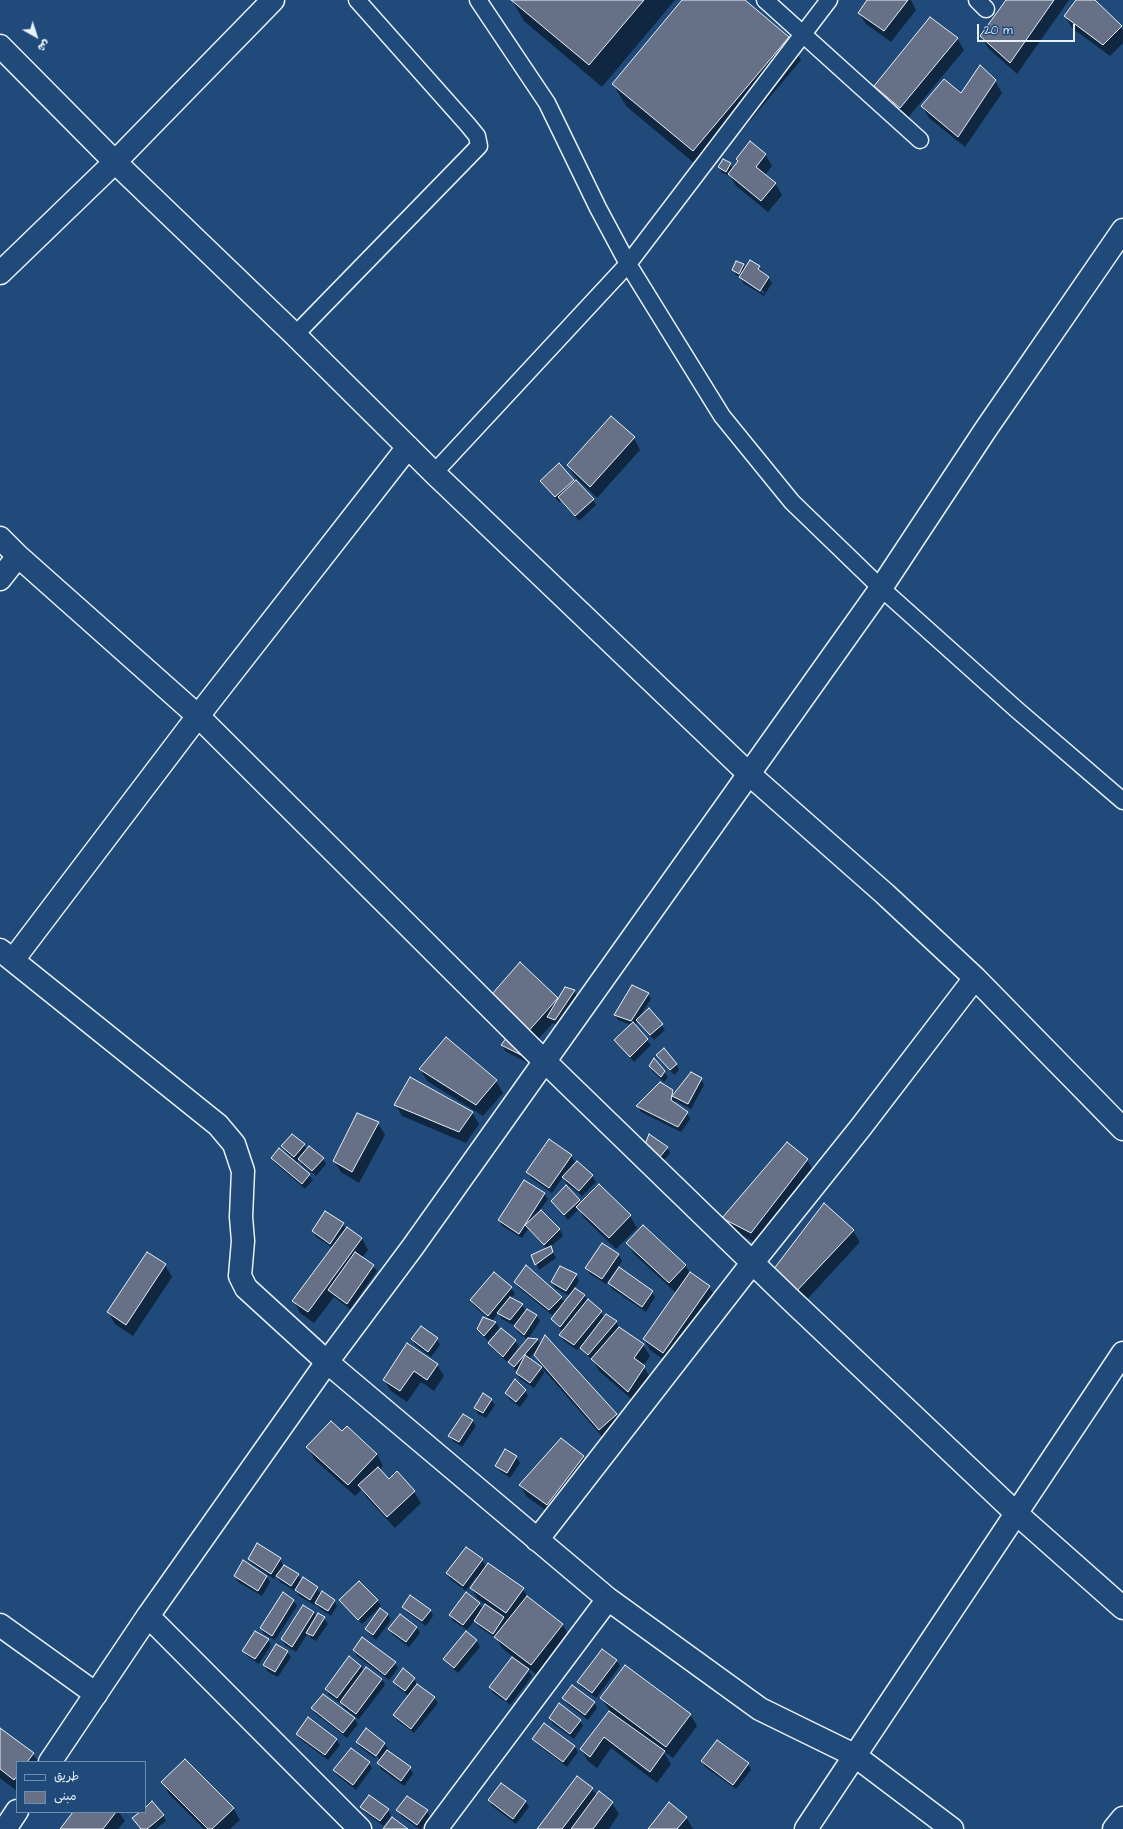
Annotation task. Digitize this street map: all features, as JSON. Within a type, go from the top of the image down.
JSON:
[{"type":"street","points":[[0,273],[115,162],[273,0]]},
{"type":"street","points":[[0,46],[115,162],[295,335],[434,473],[749,774],[885,894],[975,978],[1123,1129]]},
{"type":"street","points":[[51,1761],[148,1616],[327,1362],[412,1248],[881,588],[986,429],[1123,230]]},
{"type":"street","points":[[408,447],[198,716],[6,955],[218,1124],[234,1144],[243,1171],[241,1217],[243,1241],[240,1276],[246,1288],[327,1362],[608,1599],[760,1709],[854,1755],[952,1829]]},
{"type":"street","points":[[0,538],[18,556],[198,716],[544,1061],[1017,1514],[1123,1608]]},
{"type":"street","points":[[0,579],[18,556]]},
{"type":"street","points":[[537,1540],[753,1262],[861,1127],[975,978]]},
{"type":"street","points":[[806,1829],[1123,1353]]},
{"type":"street","points":[[436,1829],[608,1599]]},
{"type":"street","points":[[148,1616],[360,1829]]},
{"type":"street","points":[[0,1625],[96,1694]]},
{"type":"street","points":[[5,1829],[16,1812]]},
{"type":"street","points":[[1114,1829],[1123,1818]]},
{"type":"lane","points":[[295,335],[479,146],[477,136],[468,125],[357,0]]},
{"type":"lane","points":[[478,0],[546,103],[598,208],[628,264],[722,416],[792,502],[881,588],[1016,709],[1123,801]]},
{"type":"lane","points":[[765,0],[920,140]]},
{"type":"lane","points":[[434,473],[628,264],[829,0]]},
{"type":"building","points":[[511,0],[644,0],[589,65]]},
{"type":"building","points":[[682,0],[745,0],[789,37],[693,151],[612,84]]},
{"type":"building","points":[[867,0],[908,0],[884,31],[858,13]]},
{"type":"building","points":[[1006,0],[1054,0],[1010,63],[980,36]]},
{"type":"building","points":[[1076,0],[1095,0],[1122,26],[1103,45],[1064,16]]},
{"type":"building","points":[[930,17],[958,38],[900,108],[874,86]]},
{"type":"building","points":[[980,65],[996,80],[958,137],[921,106],[944,79],[961,93]]},
{"type":"building","points":[[750,141],[766,154],[756,167],[776,183],[761,201],[728,174],[738,161],[736,159]]},
{"type":"building","points":[[723,159],[731,163],[726,172],[718,167]]},
{"type":"building","points":[[750,260],[760,266],[758,269],[769,277],[760,291],[739,277]]},
{"type":"building","points":[[736,261],[744,264],[739,274],[732,270]]},
{"type":"building","points":[[611,416],[635,437],[590,487],[567,465]]},
{"type":"building","points":[[559,463],[574,480],[555,497],[540,481]]},
{"type":"building","points":[[576,480],[594,499],[575,516],[558,497]]},
{"type":"building","points":[[520,962],[558,998],[525,1035],[485,1002]]},
{"type":"building","points":[[632,985],[649,993],[631,1021],[614,1015]]},
{"type":"building","points":[[565,987],[575,990],[555,1020],[547,1017]]},
{"type":"building","points":[[649,1008],[663,1024],[650,1035],[636,1020]]},
{"type":"building","points":[[633,1022],[648,1039],[630,1057],[614,1040]]},
{"type":"building","points":[[510,1033],[531,1048],[523,1056],[501,1045]]},
{"type":"building","points":[[446,1037],[497,1080],[476,1105],[419,1069]]},
{"type":"building","points":[[664,1048],[677,1064],[670,1070],[656,1055]]},
{"type":"building","points":[[654,1058],[665,1071],[661,1077],[649,1066]]},
{"type":"building","points":[[691,1072],[702,1078],[688,1104],[672,1096]]},
{"type":"building","points":[[410,1077],[473,1112],[459,1132],[394,1105]]},
{"type":"building","points":[[660,1082],[673,1090],[671,1100],[688,1112],[678,1127],[636,1106]]},
{"type":"building","points":[[357,1113],[379,1122],[352,1172],[333,1161]]},
{"type":"building","points":[[292,1134],[305,1144],[294,1157],[281,1146]]},
{"type":"building","points":[[649,1134],[668,1147],[659,1158],[643,1150]]},
{"type":"building","points":[[549,1139],[572,1155],[549,1188],[526,1172]]},
{"type":"building","points":[[787,1142],[808,1159],[751,1233],[722,1218]]},
{"type":"building","points":[[309,1146],[324,1158],[312,1171],[298,1159]]},
{"type":"building","points":[[279,1148],[310,1174],[302,1184],[271,1158]]},
{"type":"building","points":[[577,1161],[593,1175],[579,1191],[562,1177]]},
{"type":"building","points":[[524,1180],[545,1193],[519,1234],[498,1220]]},
{"type":"building","points":[[599,1184],[631,1215],[609,1238],[576,1207]]},
{"type":"building","points":[[566,1185],[580,1200],[564,1215],[551,1201]]},
{"type":"building","points":[[824,1203],[854,1230],[792,1296],[773,1270]]},
{"type":"building","points":[[541,1210],[560,1229],[544,1245],[525,1225]]},
{"type":"building","points":[[325,1211],[344,1223],[330,1244],[312,1231]]},
{"type":"building","points":[[643,1225],[686,1265],[669,1283],[626,1243]]},
{"type":"building","points":[[347,1227],[362,1238],[308,1312],[292,1301]]},
{"type":"building","points":[[602,1243],[619,1254],[602,1279],[585,1268]]},
{"type":"building","points":[[551,1246],[553,1252],[535,1265],[531,1255]]},
{"type":"building","points":[[147,1252],[166,1264],[126,1325],[107,1312]]},
{"type":"building","points":[[355,1252],[374,1265],[347,1304],[328,1290]]},
{"type":"building","points":[[526,1265],[562,1297],[549,1310],[514,1282]]},
{"type":"building","points":[[560,1266],[577,1274],[566,1291],[551,1282]]},
{"type":"building","points":[[619,1267],[653,1291],[642,1307],[608,1283]]},
{"type":"building","points":[[494,1272],[512,1287],[488,1316],[470,1300]]},
{"type":"building","points":[[690,1272],[710,1286],[663,1353],[643,1339]]},
{"type":"building","points":[[575,1288],[585,1295],[560,1327],[551,1319]]},
{"type":"building","points":[[510,1297],[523,1304],[510,1320],[497,1313]]},
{"type":"building","points":[[588,1299],[602,1311],[574,1345],[559,1335]]},
{"type":"building","points":[[527,1309],[537,1315],[524,1335],[514,1326]]},
{"type":"building","points":[[606,1314],[617,1321],[588,1355],[580,1348]]},
{"type":"building","points":[[483,1317],[496,1322],[484,1336],[477,1329]]},
{"type":"building","points":[[421,1326],[438,1338],[428,1352],[411,1339]]},
{"type":"building","points":[[619,1327],[644,1344],[634,1358],[645,1366],[628,1392],[591,1359]]},
{"type":"building","points":[[501,1328],[516,1340],[503,1357],[488,1343]]},
{"type":"building","points":[[545,1335],[617,1414],[599,1430],[534,1355]]},
{"type":"building","points":[[528,1338],[538,1339],[514,1367],[508,1362]]},
{"type":"building","points":[[407,1343],[438,1364],[427,1380],[414,1371],[400,1391],[383,1380]]},
{"type":"building","points":[[525,1355],[542,1367],[530,1383],[516,1373]]},
{"type":"building","points":[[515,1379],[526,1390],[516,1402],[505,1393]]},
{"type":"building","points":[[483,1393],[492,1399],[483,1413],[474,1408]]},
{"type":"building","points":[[463,1414],[473,1420],[459,1442],[448,1436]]},
{"type":"building","points":[[331,1421],[342,1431],[347,1426],[377,1454],[348,1485],[306,1447]]},
{"type":"building","points":[[561,1438],[584,1456],[547,1505],[519,1485]]},
{"type":"building","points":[[505,1449],[517,1456],[507,1473],[495,1466]]},
{"type":"building","points":[[378,1467],[389,1479],[397,1471],[415,1491],[387,1517],[358,1485]]},
{"type":"building","points":[[257,1543],[281,1558],[271,1574],[248,1559]]},
{"type":"building","points":[[466,1547],[483,1559],[463,1586],[446,1573]]},
{"type":"building","points":[[243,1560],[267,1576],[258,1591],[234,1576]]},
{"type":"building","points":[[488,1563],[524,1588],[506,1613],[470,1588]]},
{"type":"building","points":[[284,1565],[299,1574],[291,1586],[276,1576]]},
{"type":"building","points":[[303,1577],[318,1587],[310,1600],[295,1590]]},
{"type":"building","points":[[359,1581],[378,1600],[358,1620],[339,1600]]},
{"type":"building","points":[[322,1591],[335,1600],[328,1611],[315,1603]]},
{"type":"building","points":[[283,1592],[294,1600],[272,1636],[260,1628]]},
{"type":"building","points":[[466,1592],[480,1603],[463,1625],[449,1615]]},
{"type":"building","points":[[410,1595],[431,1610],[422,1621],[402,1607]]},
{"type":"building","points":[[527,1596],[563,1624],[531,1665],[494,1637]]},
{"type":"building","points":[[485,1604],[504,1617],[493,1634],[474,1621]]},
{"type":"building","points":[[303,1605],[314,1612],[292,1647],[281,1639]]},
{"type":"building","points":[[380,1608],[388,1614],[373,1635],[365,1629]]},
{"type":"building","points":[[318,1613],[325,1617],[313,1636],[306,1633]]},
{"type":"building","points":[[400,1614],[417,1627],[406,1642],[388,1629]]},
{"type":"building","points":[[255,1631],[269,1639],[255,1659],[242,1651]]},
{"type":"building","points":[[466,1631],[477,1640],[454,1668],[443,1659]]},
{"type":"building","points":[[362,1637],[396,1662],[385,1675],[353,1650]]},
{"type":"building","points":[[276,1644],[288,1651],[275,1672],[263,1665]]},
{"type":"building","points":[[602,1649],[617,1660],[592,1693],[577,1682]]},
{"type":"building","points":[[349,1656],[361,1666],[337,1698],[325,1689]]},
{"type":"building","points":[[512,1657],[529,1669],[506,1700],[489,1687]]},
{"type":"building","points":[[625,1665],[691,1714],[666,1747],[600,1698]]},
{"type":"building","points":[[366,1667],[382,1679],[356,1714],[340,1702]]},
{"type":"building","points":[[403,1668],[415,1678],[405,1691],[393,1682]]},
{"type":"building","points":[[417,1684],[435,1697],[411,1729],[393,1715]]},
{"type":"building","points":[[572,1685],[595,1702],[585,1715],[562,1698]]},
{"type":"building","points":[[323,1694],[355,1718],[343,1733],[311,1708]]},
{"type":"building","points":[[559,1703],[581,1720],[570,1734],[549,1718]]},
{"type":"building","points":[[609,1711],[665,1751],[650,1772],[604,1737],[590,1757],[580,1749]]},
{"type":"building","points":[[308,1717],[337,1739],[325,1755],[296,1734]]},
{"type":"building","points":[[544,1723],[575,1746],[563,1762],[532,1739]]},
{"type":"building","points":[[0,1728],[34,1753],[28,1761],[16,1761],[16,1777],[14,1780],[0,1769]]},
{"type":"building","points":[[366,1728],[385,1743],[376,1756],[356,1742]]},
{"type":"building","points":[[717,1740],[749,1763],[733,1785],[701,1761]]},
{"type":"building","points":[[351,1748],[370,1762],[353,1785],[333,1770]]},
{"type":"building","points":[[387,1750],[411,1767],[401,1781],[377,1763]]},
{"type":"building","points":[[185,1759],[234,1808],[212,1829],[208,1829],[161,1782]]},
{"type":"building","points":[[577,1776],[593,1788],[562,1829],[537,1829]]},
{"type":"building","points":[[501,1783],[526,1801],[513,1819],[488,1800]]},
{"type":"building","points":[[599,1791],[613,1802],[593,1829],[571,1829]]},
{"type":"building","points":[[369,1795],[389,1809],[380,1821],[360,1807]]},
{"type":"building","points":[[407,1796],[428,1810],[417,1825],[396,1810]]},
{"type":"building","points":[[152,1801],[164,1815],[147,1829],[141,1829],[132,1818],[139,1813],[146,1813],[146,1807]]},
{"type":"building","points":[[669,1802],[687,1817],[677,1829],[648,1829]]},
{"type":"building","points":[[72,1813],[115,1813],[103,1829],[60,1829]]},
{"type":"building","points":[[392,1817],[408,1829],[383,1829]]}]
